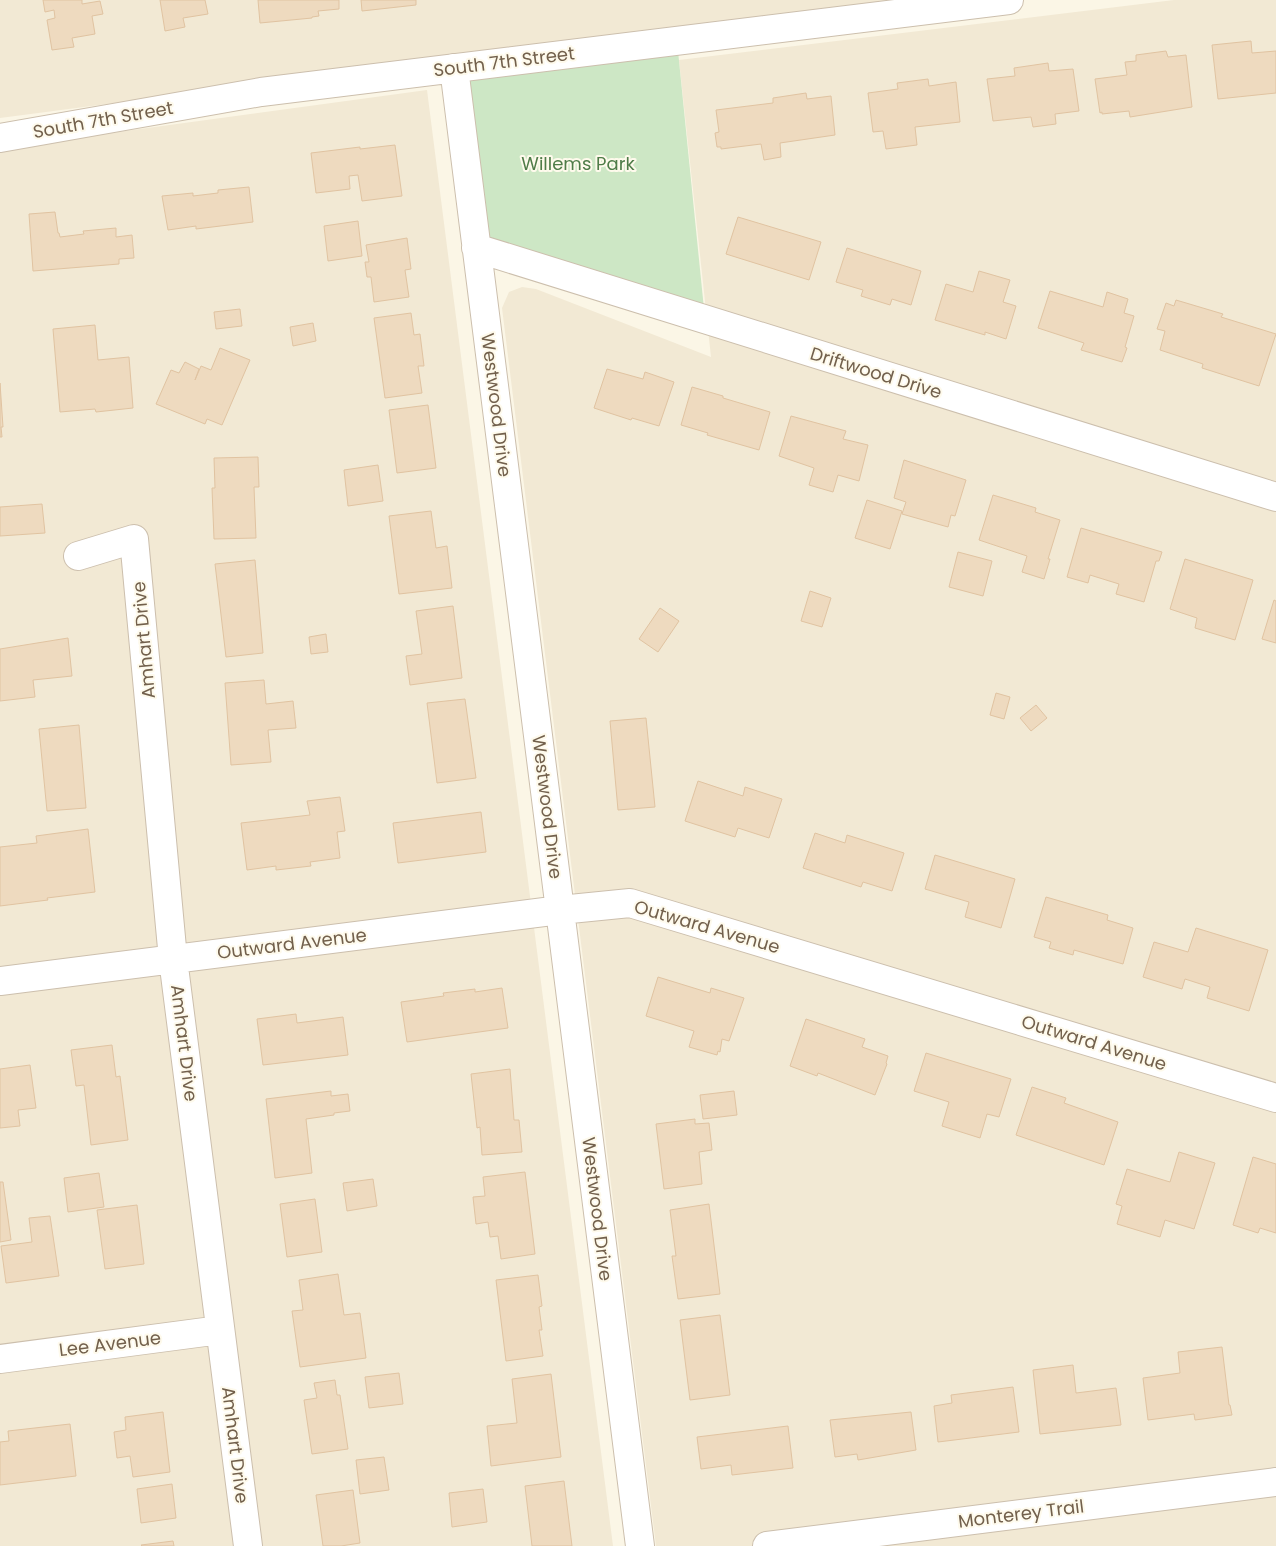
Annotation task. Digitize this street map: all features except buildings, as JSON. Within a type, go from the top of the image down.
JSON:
[{"type":"street","name":"South 7th Street","points":[[0,138],[261,92],[999,1]]},
{"type":"street","name":"Westwood Drive","points":[[454,68],[640,1546]]},
{"type":"street","name":"Driftwood Drive","points":[[476,248],[1276,497]]},
{"type":"street","name":"Amhart Drive","points":[[78,556],[134,538],[173,959],[248,1546]]},
{"type":"street","name":"Outward Avenue","points":[[0,980],[560,910],[630,903],[1276,1098]]},
{"type":"street","name":"Lee Avenue","points":[[0,1359],[220,1330]]},
{"type":"street","name":"Monterey Trail","points":[[766,1546],[1276,1482]]},
{"type":"shaded area","points":[[0,0],[901,0],[0,118]]},
{"type":"shaded area","points":[[1174,0],[1276,0],[1276,1546],[656,1546],[502,308],[509,292],[522,287],[536,289],[711,357],[679,60]]},
{"type":"shaded area","points":[[427,90],[613,1546],[0,1546],[0,148]]},
{"type":"green space","name":"Willems Park","points":[[677,41],[705,319],[476,248],[454,68]]}]
